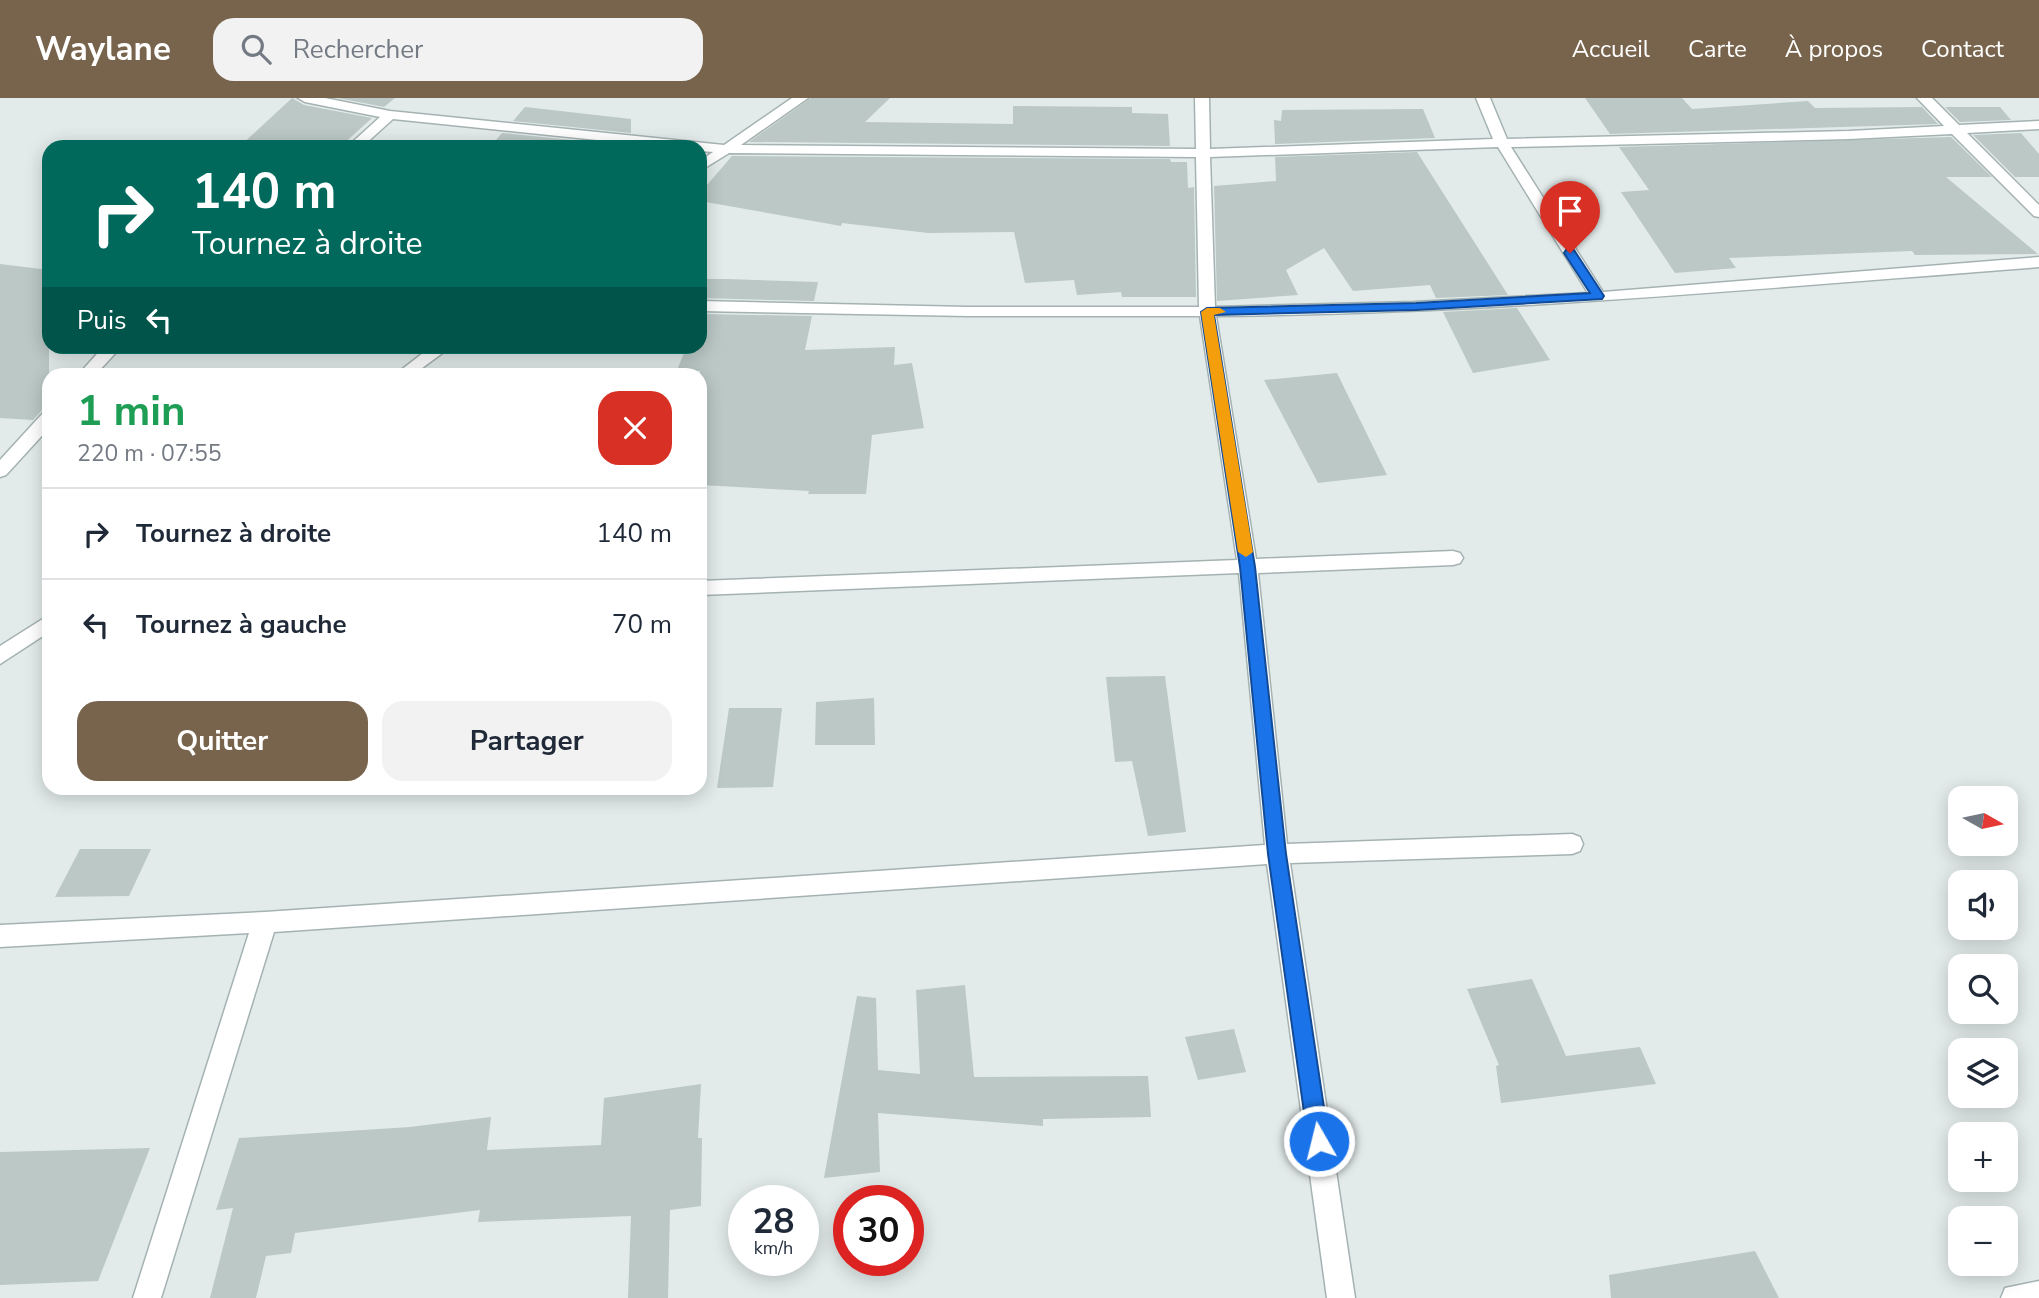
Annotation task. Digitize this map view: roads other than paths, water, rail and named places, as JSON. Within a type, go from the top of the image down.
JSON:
[{"type":"street","points":[[305,98],[390,115],[637,140]]},
{"type":"street","points":[[707,162],[801,98]]},
{"type":"street","points":[[1202,98],[1207,312],[1248,567],[1277,854],[1341,1298]]},
{"type":"street","points":[[1483,98],[1502,144],[1598,296]]},
{"type":"street","points":[[1924,98],[2039,213]]},
{"type":"street","points":[[362,140],[390,115]]},
{"type":"street","points":[[707,147],[1203,153],[1849,135],[2039,125]]},
{"type":"street","points":[[707,306],[887,312],[1207,312],[1416,307],[1598,296],[2039,262]]},
{"type":"street","points":[[94,368],[107,354]]},
{"type":"street","points":[[413,368],[433,354]]},
{"type":"street","points":[[0,471],[42,425]]},
{"type":"street","points":[[707,588],[1453,558]]},
{"type":"street","points":[[5,648],[42,626]]},
{"type":"street","points":[[0,936],[265,922],[1277,854],[1572,844]]},
{"type":"street","points":[[147,1298],[265,922]]},
{"type":"street","points":[[2015,1298],[2039,1295]]}]
